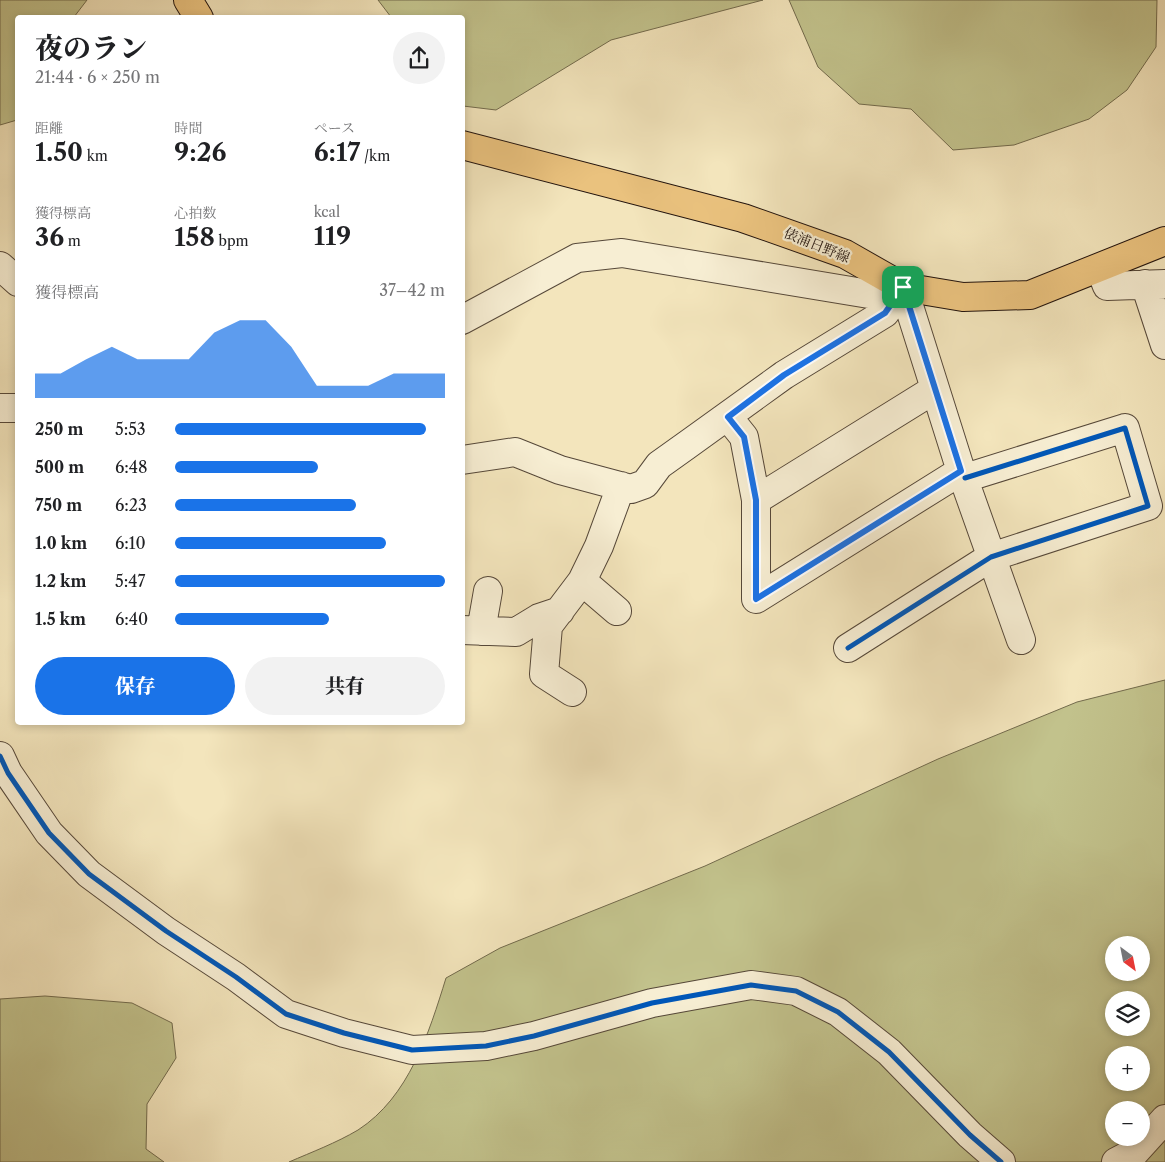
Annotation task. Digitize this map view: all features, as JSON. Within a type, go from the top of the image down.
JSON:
[{"type":"main road","points":[[188,0],[198,15]]},
{"type":"main road","name":"俵浦日野線","points":[[465,146],[743,218],[845,254],[903,287],[963,297],[1030,294],[1165,241]]},
{"type":"street","points":[[465,318],[577,258],[622,253],[875,295],[903,287]]},
{"type":"street","points":[[0,266],[15,279]]},
{"type":"street","points":[[1100,268],[1106,286],[1155,284],[1165,345]]},
{"type":"street","points":[[903,287],[963,475],[1021,640]]},
{"type":"street","points":[[465,460],[515,452],[560,470],[631,489],[645,484],[660,465],[784,375],[885,313],[903,287]]},
{"type":"street","points":[[756,500],[935,389]]},
{"type":"street","points":[[0,408],[15,408]]},
{"type":"street","points":[[728,417],[744,437],[756,500],[756,599],[963,475],[1125,428],[1148,506],[991,557],[848,648]]},
{"type":"street","points":[[572,692],[544,674],[548,626],[582,581],[599,546],[621,486]]},
{"type":"street","points":[[582,581],[617,611]]},
{"type":"street","points":[[488,591],[472,630],[516,632],[539,618],[560,611]]},
{"type":"street","points":[[0,756],[8,773],[49,832],[89,874],[166,932],[236,977],[286,1014],[344,1033],[412,1050],[486,1046],[652,1003],[751,985],[796,991],[838,1012],[889,1052],[970,1135],[1001,1162]]},
{"type":"street","points":[[1116,1162],[1135,1152],[1165,1119]]},
{"type":"green space","points":[[0,0],[87,0],[76,15],[15,15],[15,121],[0,125]]},
{"type":"green space","points":[[378,0],[763,0],[611,40],[496,110],[465,106],[465,15],[389,15]]},
{"type":"green space","points":[[789,0],[1157,0],[1156,47],[1127,90],[1089,119],[1014,145],[953,150],[911,109],[859,104],[818,67]]},
{"type":"green space","points":[[1165,680],[1165,1162],[289,1162],[358,1130],[376,1116],[391,1100],[415,1062],[424,1042],[446,978],[500,948],[705,866],[938,759],[1077,702]]},
{"type":"green space","points":[[45,996],[132,1003],[172,1023],[176,1058],[147,1104],[146,1149],[164,1162],[0,1162],[0,999]]},
{"type":"cycle path","points":[[848,648],[991,557],[1148,506],[1125,428],[965,478]]},
{"type":"cycle path","points":[[0,756],[8,773],[49,833],[89,874],[166,931],[236,977],[286,1014],[344,1033],[412,1050],[486,1046],[534,1036],[652,1003],[751,985],[796,991],[838,1012],[889,1052],[970,1135],[1001,1162]]},
{"type":"route","points":[[903,287],[961,471],[756,599],[756,500],[744,437],[728,417],[784,375],[885,313],[903,287]]}]
